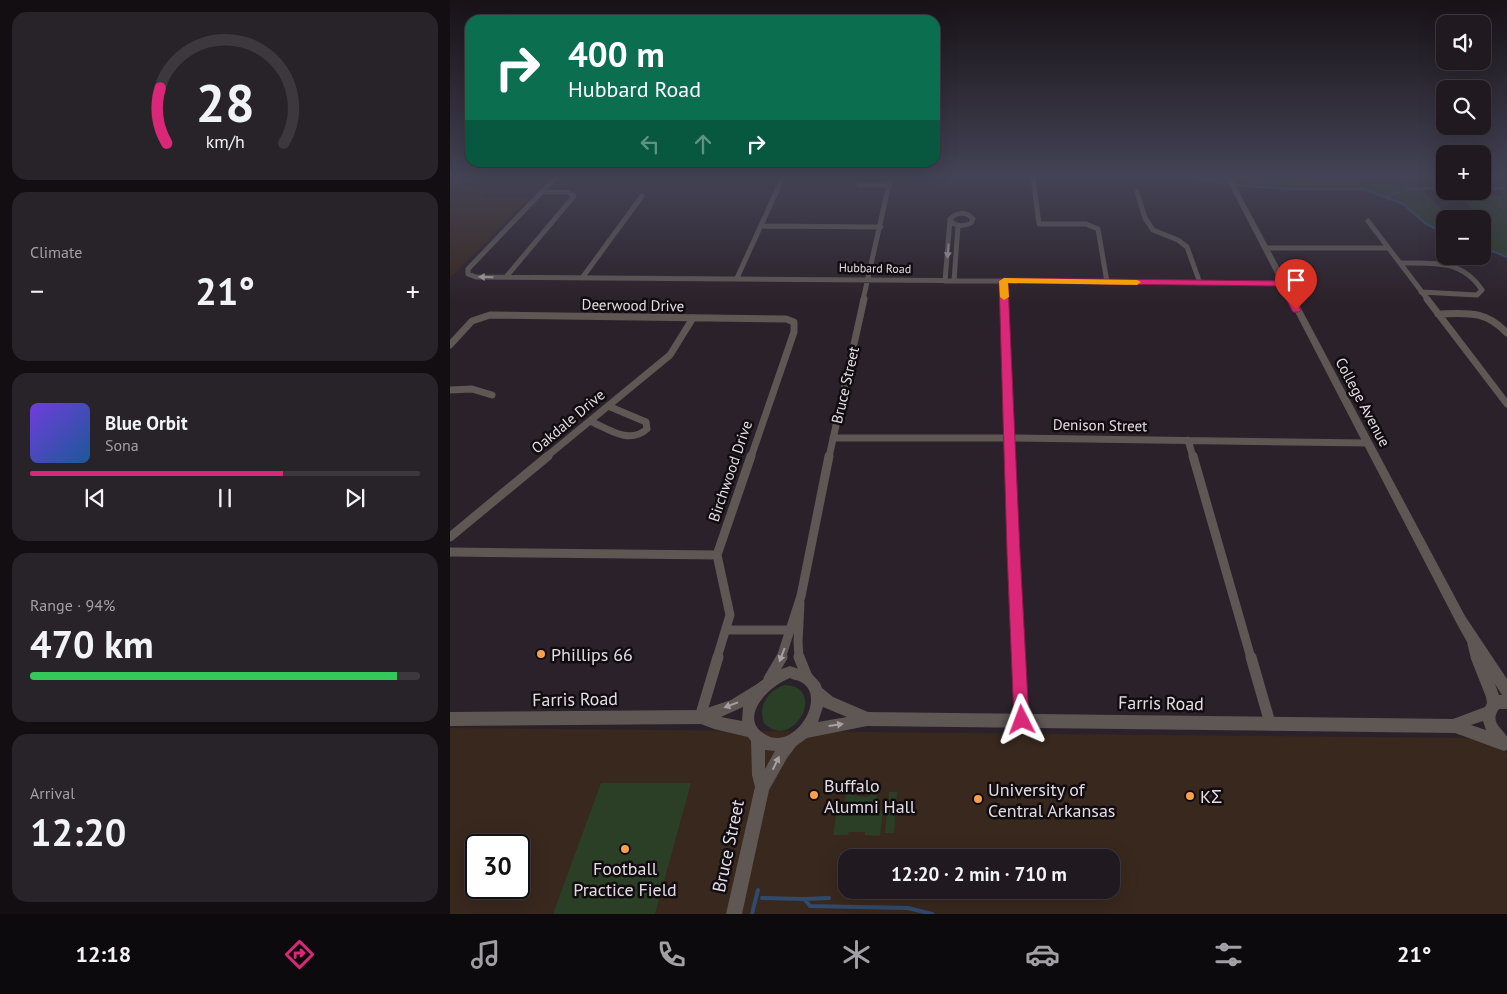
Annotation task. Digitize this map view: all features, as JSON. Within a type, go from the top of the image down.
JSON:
[{"type":"street","name":"Hubbard Road","points":[[517,218],[468,269],[468,274],[476,277],[1282,283]]},
{"type":"street","points":[[506,277],[556,218]]},
{"type":"street","points":[[582,278],[626,218]]},
{"type":"street","points":[[737,278],[765,218]]},
{"type":"street","name":"Bruce Street","points":[[769,679],[784,653],[789,630],[801,596],[833,438],[883,218]]},
{"type":"street","points":[[945,281],[951,218]]},
{"type":"street","points":[[950,221],[958,226],[972,223],[973,218]]},
{"type":"street","points":[[1038,218],[1039,224],[1086,224],[1098,229],[1107,282]]},
{"type":"street","points":[[1146,218],[1149,226],[1159,233],[1183,242],[1200,283]]},
{"type":"street","name":"College Avenue","points":[[1249,218],[1366,443],[1473,642],[1485,656],[1507,690]]},
{"type":"street","points":[[1368,221],[1507,404]]},
{"type":"street","points":[[761,226],[881,227]]},
{"type":"street","points":[[954,281],[958,226]]},
{"type":"street","points":[[1265,248],[1388,248]]},
{"type":"street","points":[[1400,264],[1454,265],[1466,270],[1482,290],[1481,293],[1474,295],[1421,292]]},
{"type":"street","points":[[1004,281],[1013,552],[1022,720]]},
{"type":"street","points":[[1438,314],[1477,313],[1486,315],[1495,320],[1507,333]]},
{"type":"street","name":"Deerwood Drive","points":[[450,345],[472,320],[479,316],[490,315],[786,318],[794,322]]},
{"type":"street","name":"Oakdale Drive","points":[[450,537],[670,355],[693,318]]},
{"type":"street","name":"Birchwood Drive","points":[[717,555],[794,332],[794,322]]},
{"type":"street","points":[[450,390],[472,389],[492,395]]},
{"type":"street","points":[[590,421],[631,437],[640,435],[647,429],[646,422],[608,406]]},
{"type":"street","name":"Denison Street","points":[[833,438],[1010,438],[1366,443]]},
{"type":"street","points":[[1188,440],[1270,723]]},
{"type":"street","points":[[450,552],[717,555],[730,615],[700,717]]},
{"type":"street","name":"Bruce Street","points":[[801,596],[798,653],[799,661],[808,678]]},
{"type":"street","points":[[726,630],[789,630]]},
{"type":"street","name":"College Avenue","points":[[1473,642],[1475,656],[1489,684],[1497,706],[1491,725],[1506,746]]},
{"type":"street","points":[[790,672],[808,678],[817,692],[817,713],[804,732],[792,741],[777,745],[769,744],[755,734],[750,725],[749,711],[758,690],[769,679],[790,672]]},
{"type":"street","name":"Farris Road","points":[[450,719],[700,717],[734,705],[758,690]]},
{"type":"street","name":"Farris Road","points":[[817,692],[830,704],[867,719]]},
{"type":"street","name":"Farris Road","points":[[1455,726],[1460,721],[1477,718],[1497,706]]},
{"type":"street","name":"Farris Road","points":[[700,717],[712,723],[738,726],[755,734]]},
{"type":"street","name":"Farris Road","points":[[804,732],[867,719],[1455,726],[1506,746]]},
{"type":"street","name":"Bruce Street","points":[[755,734],[759,759],[758,778],[762,787]]},
{"type":"street","name":"Bruce Street","points":[[734,914],[762,787],[769,778],[780,755],[792,741]]},
{"type":"shaded area","points":[[450,218],[510,218],[452,276],[450,276]]},
{"type":"shaded area","name":"University of Central Arkansas","points":[[450,728],[1466,738],[1484,741],[1507,753],[1507,914],[450,914]]},
{"type":"green space","points":[[1419,218],[1436,218],[1436,229],[1425,223]]},
{"type":"green space","points":[[1491,218],[1507,218],[1507,257],[1491,250]]},
{"type":"green space","points":[[784,685],[797,688],[804,696],[805,705],[802,716],[795,724],[786,730],[775,730],[764,723],[762,716],[763,705],[773,691]]},
{"type":"green space","name":"Football Practice Field","points":[[601,783],[691,783],[655,914],[553,914]]},
{"type":"green space","points":[[889,792],[897,792],[894,833],[885,833]]},
{"type":"green space","points":[[846,794],[865,797],[877,794],[875,811],[883,811],[880,836],[865,835],[865,832],[833,835],[837,811],[844,810]]},
{"type":"waterway","points":[[1419,218],[1436,229]]},
{"type":"waterway","points":[[1491,251],[1507,257]]},
{"type":"waterway","points":[[752,914],[758,890]]},
{"type":"waterway","points":[[762,898],[804,899]]},
{"type":"waterway","points":[[804,899],[829,898]]},
{"type":"waterway","points":[[804,899],[810,906],[908,908],[932,914]]},
{"type":"slow traffic","points":[[1004,297],[1004,281],[1137,282]]},
{"type":"place","name":"Phillips 66","points":[[541,654]]},
{"type":"place","name":"Buffalo Alumni Hall","points":[[814,795]]},
{"type":"place","name":"KΣ","points":[[1190,796]]},
{"type":"place","name":"University of Central Arkansas","points":[[978,799]]},
{"type":"place","name":"Football Practice Field","points":[[625,849]]},
{"type":"route","points":[[1022,720],[1013,552],[1004,281],[1282,283],[1296,310]]}]
